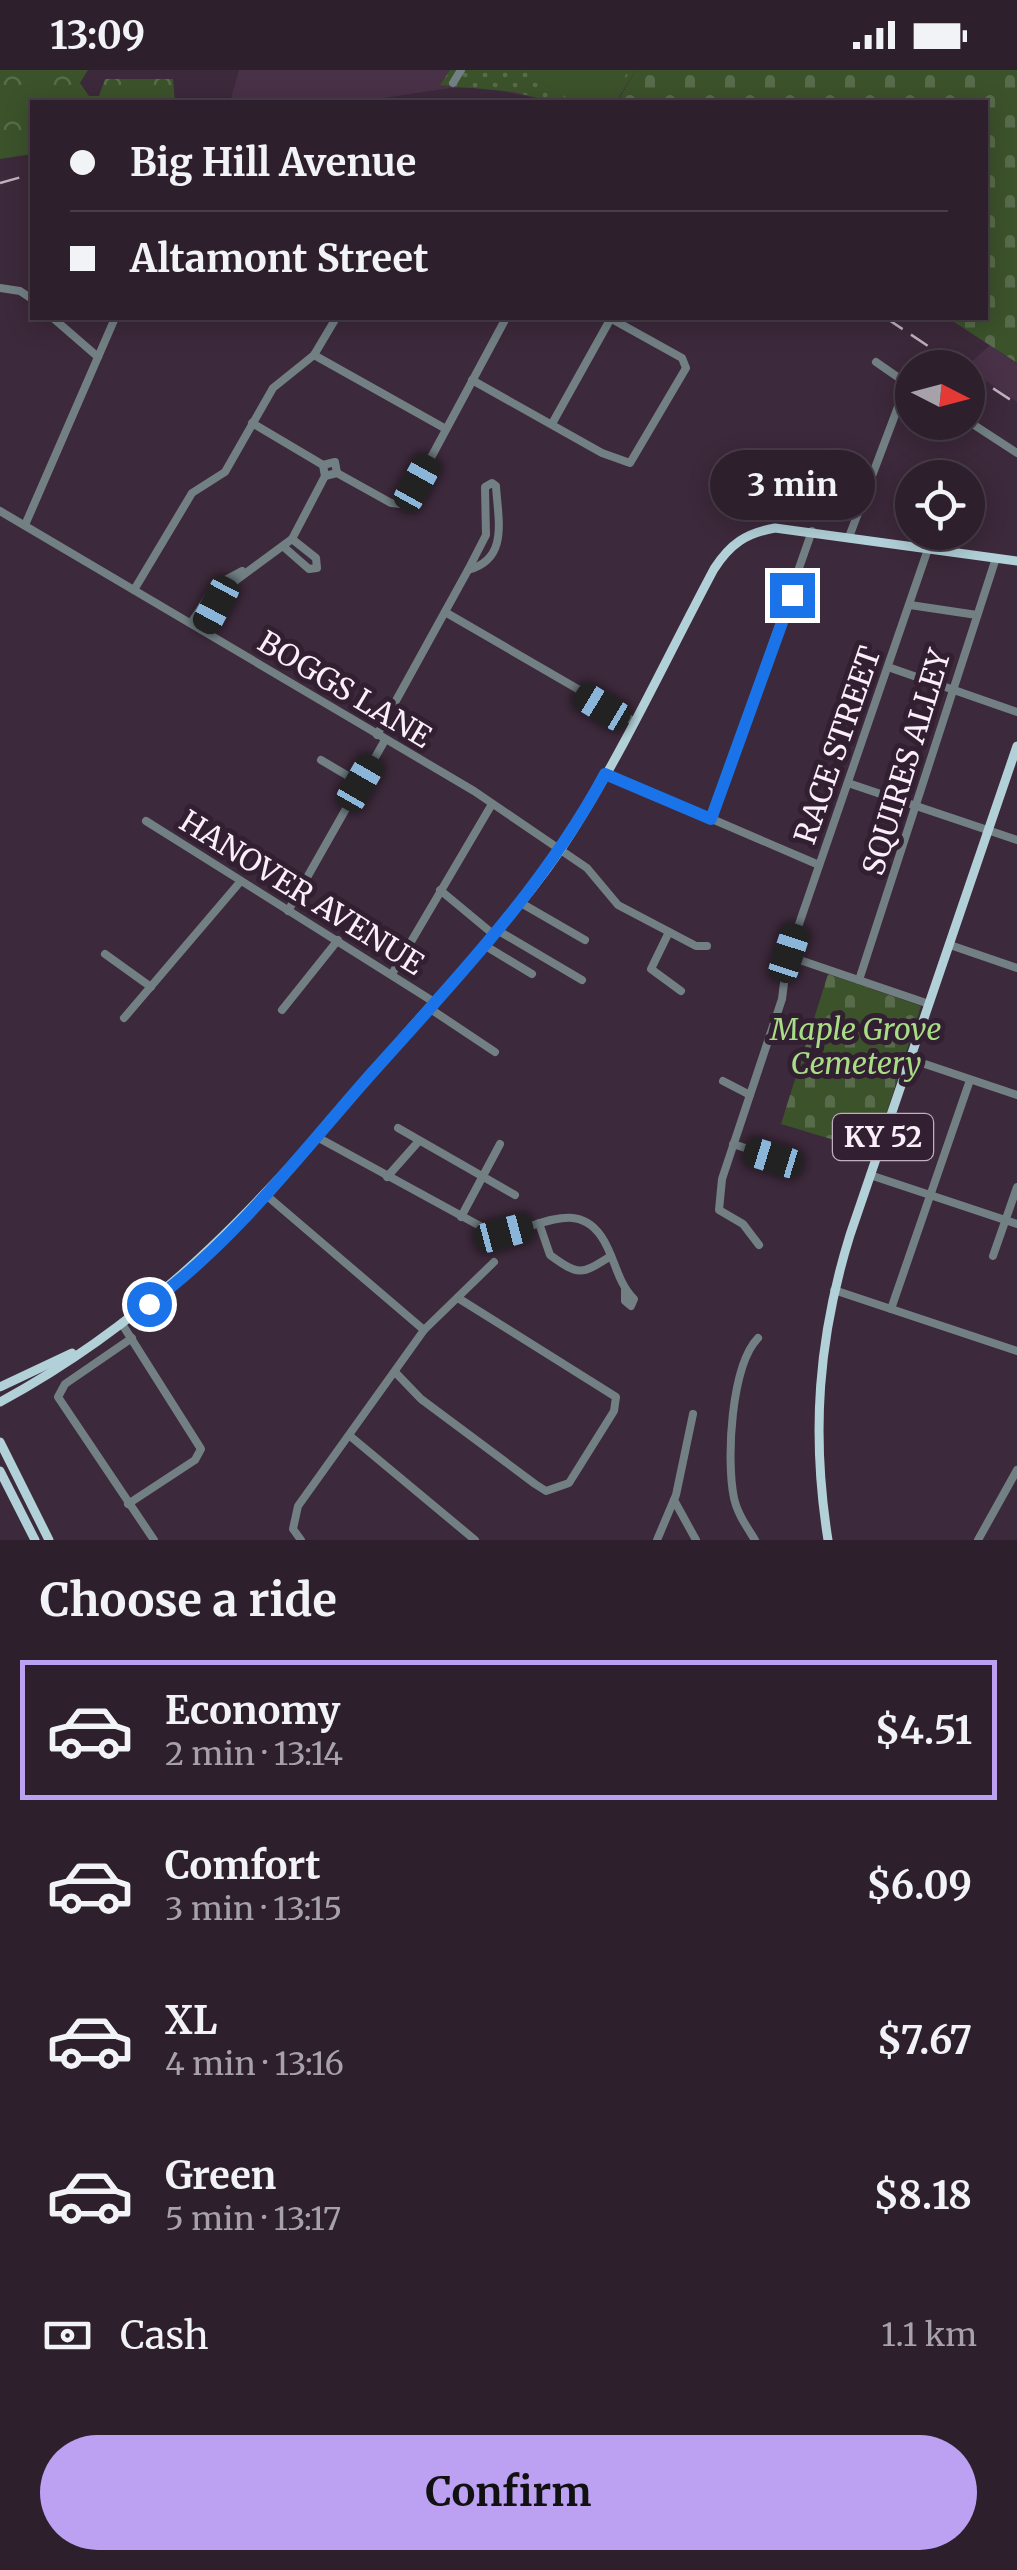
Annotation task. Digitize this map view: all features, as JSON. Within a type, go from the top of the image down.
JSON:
[{"type":"main road","points":[[0,1402],[122,1324],[195,1267],[266,1195],[520,903],[560,851],[714,569],[732,544],[765,529],[895,543]]},
{"type":"main road","points":[[942,550],[1017,561]]},
{"type":"main road","name":"KY 52","points":[[828,1540],[817,1418],[821,1354],[834,1290],[1017,746]]},
{"type":"main road","points":[[0,1387],[84,1348]]},
{"type":"main road","points":[[0,1442],[48,1540]]},
{"type":"main road","points":[[0,1474],[34,1540]]},
{"type":"street","points":[[453,84],[461,70]]},
{"type":"street","points":[[0,288],[30,298]]},
{"type":"street","points":[[54,320],[98,357]]},
{"type":"street","points":[[25,525],[114,320]]},
{"type":"street","points":[[134,590],[192,493],[226,472],[280,379],[314,355],[335,320]]},
{"type":"street","points":[[325,476],[337,473],[391,503],[401,504],[412,493],[505,320]]},
{"type":"street","points":[[552,422],[609,320]]},
{"type":"street","points":[[472,380],[624,463],[636,459],[686,368],[685,362],[613,320]]},
{"type":"street","points":[[314,355],[446,429]]},
{"type":"street","points":[[876,362],[895,375]]},
{"type":"street","points":[[849,537],[895,422]]},
{"type":"street","points":[[202,630],[228,588],[285,548],[325,476],[322,465],[252,423]]},
{"type":"street","points":[[985,433],[1017,453]]},
{"type":"street","points":[[322,465],[335,462],[337,473]]},
{"type":"street","points":[[288,910],[360,783],[381,737],[486,535],[484,488],[492,483],[496,486],[498,550],[485,565],[468,570]]},
{"type":"street","name":"BOGGS LANE","points":[[0,511],[492,804],[590,870],[618,904],[698,947],[708,946]]},
{"type":"street","points":[[711,819],[812,532]]},
{"type":"street","points":[[285,548],[309,569],[317,568],[316,558],[292,539]]},
{"type":"street","name":"RACE STREET","points":[[759,1245],[748,1228],[721,1213],[718,1205],[733,1144],[782,1000],[788,956],[927,550]]},
{"type":"street","name":"SQUIRES ALLEY","points":[[859,980],[996,558]]},
{"type":"street","points":[[191,623],[216,585],[252,569]]},
{"type":"street","points":[[910,604],[977,615]]},
{"type":"street","points":[[446,612],[633,722]]},
{"type":"street","points":[[888,667],[1017,712]]},
{"type":"street","points":[[321,760],[360,783]]},
{"type":"street","points":[[605,774],[820,865]]},
{"type":"street","points":[[848,782],[1017,840]]},
{"type":"street","points":[[392,974],[492,804]]},
{"type":"street","name":"HANOVER AVENUE","points":[[146,821],[392,974],[495,1052]]},
{"type":"street","points":[[124,1018],[240,882]]},
{"type":"street","points":[[440,890],[495,932],[582,980]]},
{"type":"street","points":[[520,903],[585,940]]},
{"type":"street","points":[[669,932],[651,970],[682,990]]},
{"type":"street","points":[[282,1010],[338,940]]},
{"type":"street","points":[[484,945],[532,974]]},
{"type":"street","points":[[950,945],[1017,968]]},
{"type":"street","points":[[105,954],[150,987]]},
{"type":"street","points":[[788,956],[929,1004]]},
{"type":"street","points":[[910,1059],[1017,1095]]},
{"type":"street","points":[[891,1309],[970,1080]]},
{"type":"street","points":[[723,1081],[750,1095]]},
{"type":"street","points":[[398,1128],[515,1195]]},
{"type":"street","points":[[317,1137],[497,1234],[566,1217],[585,1222],[602,1236],[626,1290]]},
{"type":"street","points":[[387,1177],[418,1142]]},
{"type":"street","points":[[461,1216],[500,1144]]},
{"type":"street","points":[[733,1144],[787,1162]]},
{"type":"street","points":[[870,1175],[1017,1224]]},
{"type":"street","points":[[993,1256],[1017,1186]]},
{"type":"street","points":[[266,1195],[424,1330]]},
{"type":"street","points":[[539,1223],[550,1255],[579,1272],[589,1272],[611,1256]]},
{"type":"street","points":[[301,1540],[292,1529],[298,1506],[424,1330],[494,1262]]},
{"type":"street","points":[[834,1290],[1017,1351]]},
{"type":"street","points":[[396,1373],[421,1399],[535,1484],[556,1490],[569,1482],[614,1411],[616,1397],[458,1298]]},
{"type":"street","points":[[122,1324],[201,1453],[128,1504]]},
{"type":"street","points":[[132,1338],[59,1390],[63,1408],[154,1540]]},
{"type":"street","points":[[755,1540],[734,1496],[733,1433],[743,1364],[758,1338]]},
{"type":"street","points":[[658,1540],[674,1500],[693,1414]]},
{"type":"street","points":[[350,1436],[475,1540]]},
{"type":"street","points":[[978,1540],[1017,1471]]},
{"type":"street","points":[[674,1500],[696,1540]]},
{"type":"shaded area","points":[[239,70],[636,70],[617,100],[544,100],[486,88],[450,88],[370,100],[231,100]]},
{"type":"shaded area","points":[[990,345],[1017,364],[1017,402],[985,380],[985,350]]},
{"type":"green space","points":[[0,70],[88,70],[80,83],[89,96],[99,96],[105,79],[173,79],[175,100],[30,100],[30,154],[0,159]]},
{"type":"green space","points":[[450,70],[636,70],[617,100],[546,100],[514,92],[440,85]]},
{"type":"green space","points":[[523,70],[629,70],[609,100],[571,100]]},
{"type":"green space","points":[[636,70],[1017,70],[1017,363],[951,320],[988,320],[988,100],[618,100]]},
{"type":"green space","name":"Maple Grove Cemetery","points":[[828,974],[921,1006],[874,1152],[781,1124]]},
{"type":"railway","points":[[0,183],[30,175]]},
{"type":"railway","points":[[889,320],[934,350]]},
{"type":"railway","points":[[985,383],[1017,404]]},
{"type":"route","points":[[149,1304],[210,1253],[266,1195],[520,903],[575,828],[605,774],[711,819],[792,595]]}]
